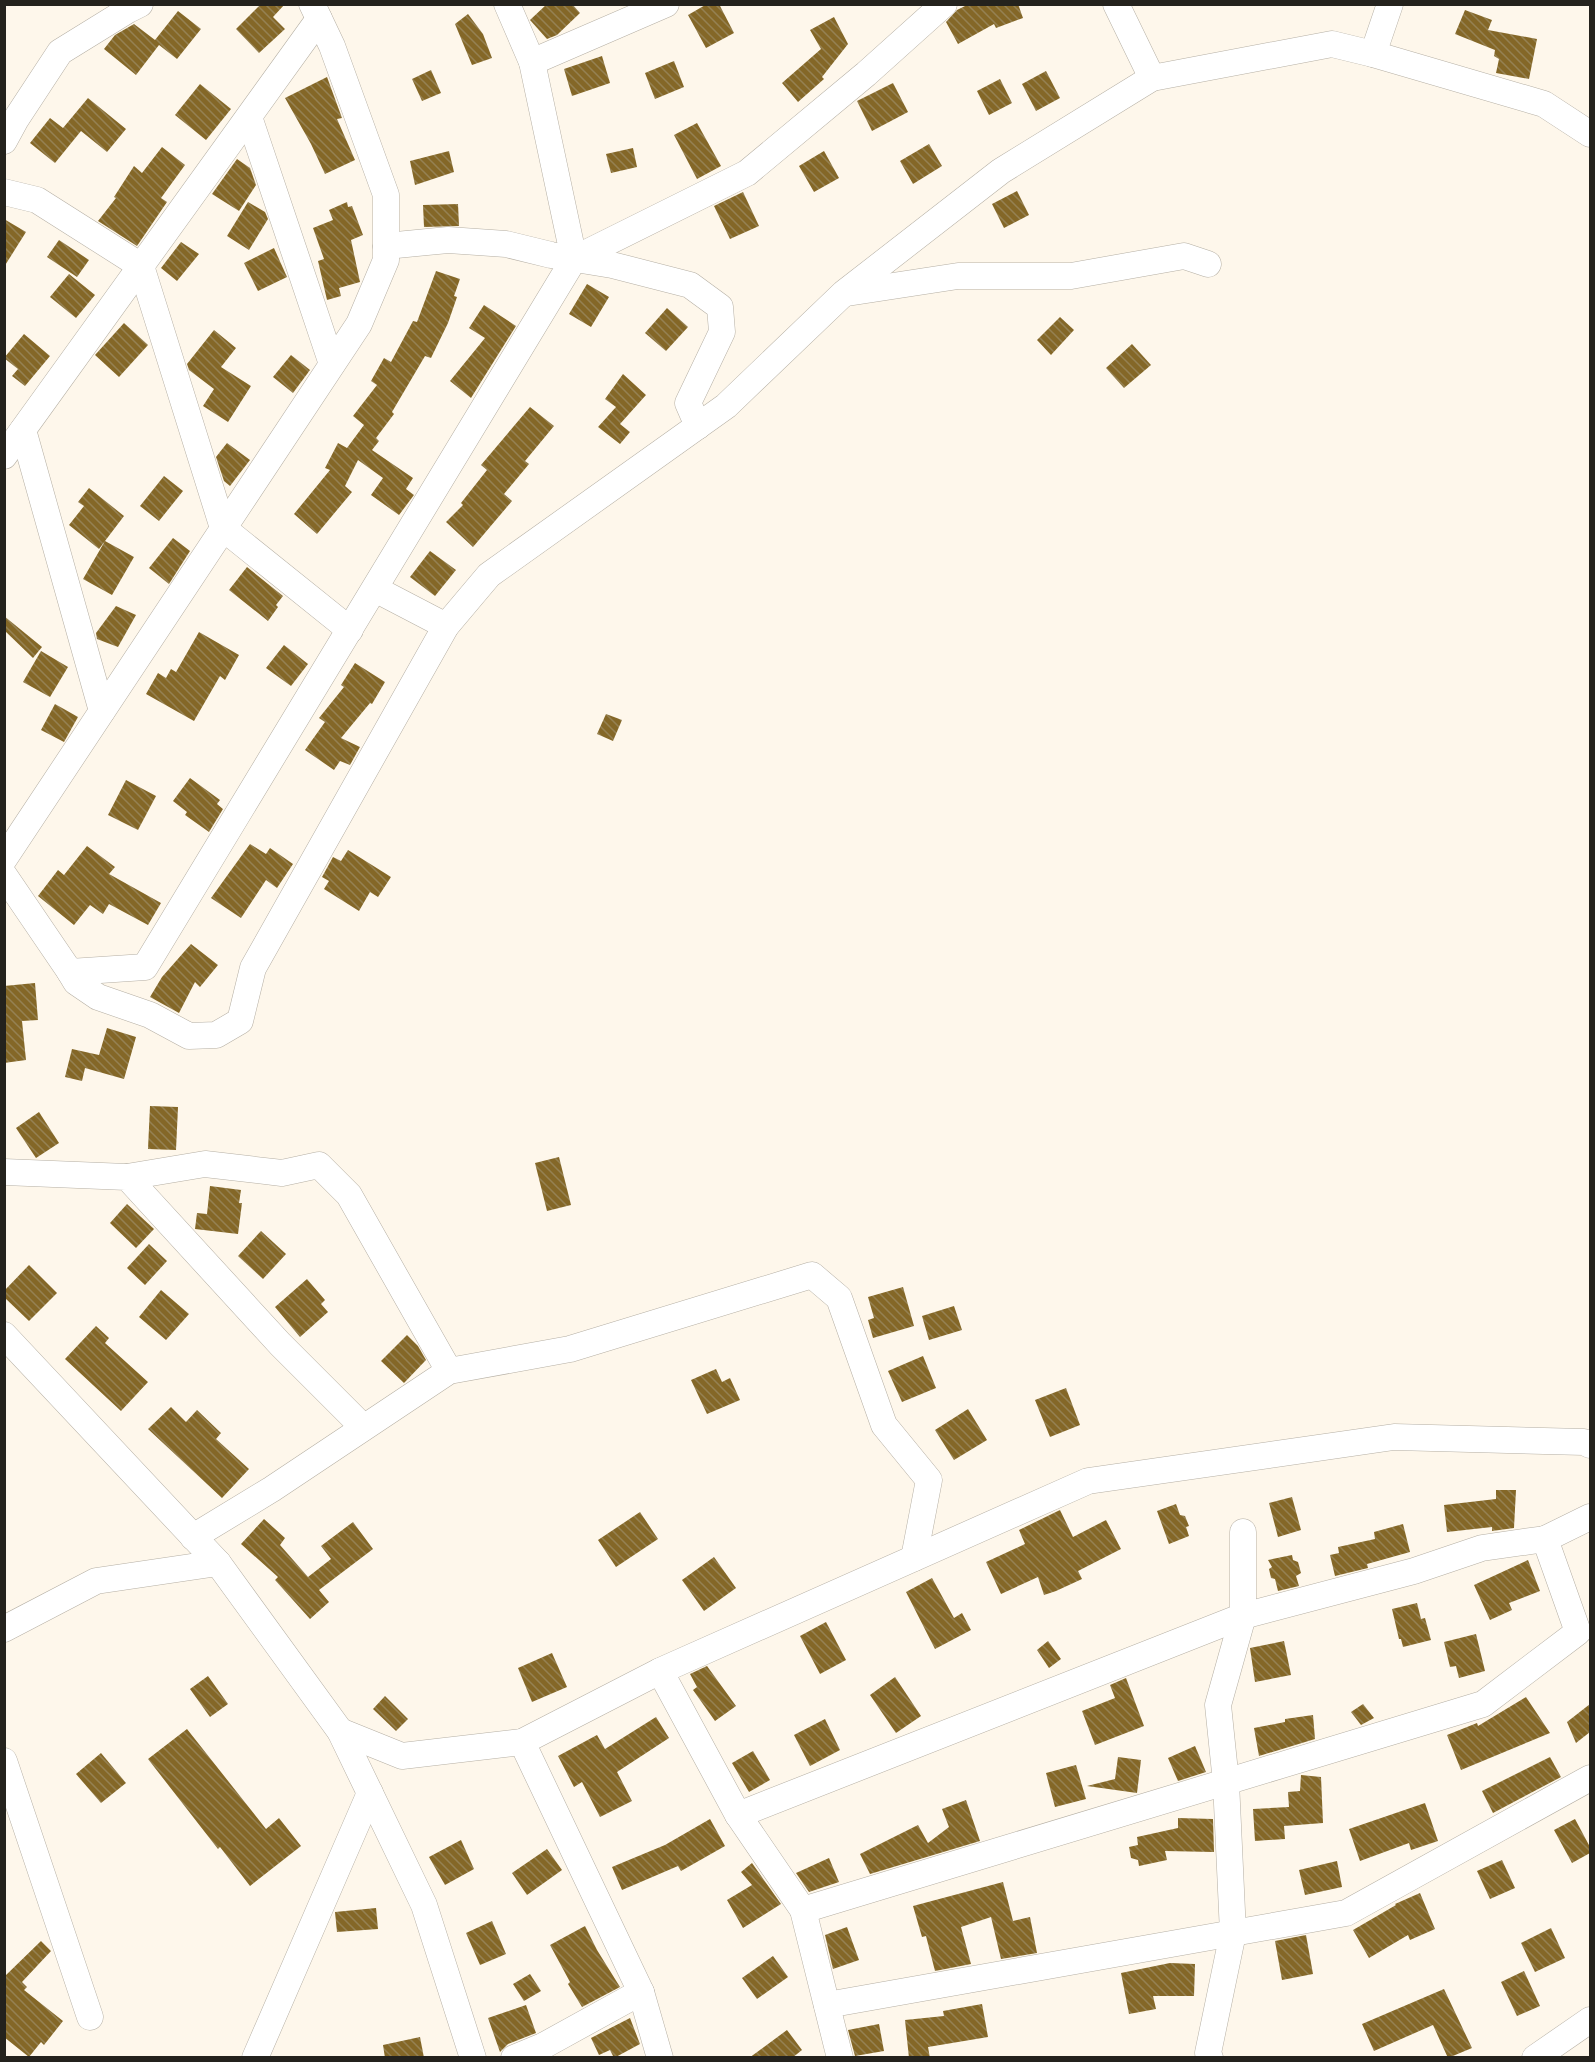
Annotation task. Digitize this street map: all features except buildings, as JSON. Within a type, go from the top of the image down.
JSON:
[{"type":"street","points":[[4,141],[60,52],[140,4]]},
{"type":"street","points":[[507,4],[532,62],[574,259]]},
{"type":"street","points":[[532,62],[623,13],[666,4]]},
{"type":"street","points":[[70,972],[145,967],[574,259],[747,173],[866,74],[944,4]]},
{"type":"street","points":[[1116,4],[1152,78]]},
{"type":"street","points":[[1373,54],[1390,4]]},
{"type":"street","points":[[4,456],[249,117],[316,12]]},
{"type":"street","points":[[4,859],[359,324],[386,260],[386,195],[332,46],[316,12]]},
{"type":"street","points":[[4,875],[76,982],[98,997],[150,1015],[189,1036],[216,1035],[240,1021],[253,968],[446,626],[489,575],[726,406],[844,294],[1001,171],[1152,78],[1332,44],[1544,104],[1590,134]]},
{"type":"street","points":[[249,117],[332,364]]},
{"type":"street","points":[[4,192],[37,200],[141,266],[223,528],[350,630]]},
{"type":"street","points":[[386,246],[448,240],[506,244],[612,265],[690,285],[720,307],[722,332],[688,403],[698,426]]},
{"type":"street","points":[[844,294],[958,276],[1071,276],[1184,256],[1208,264]]},
{"type":"street","points":[[23,430],[102,711]]},
{"type":"street","points":[[375,589],[446,626]]},
{"type":"street","points":[[4,1172],[127,1177],[205,1164],[282,1173],[319,1166],[349,1195],[449,1371]]},
{"type":"street","points":[[127,1177],[280,1344],[363,1427]]},
{"type":"street","points":[[193,1537],[272,1489],[449,1371],[570,1350],[812,1275],[839,1298],[884,1425],[929,1480],[914,1558]]},
{"type":"street","points":[[4,1335],[218,1563],[340,1731],[424,1905],[473,2058]]},
{"type":"street","points":[[340,1731],[402,1756],[522,1742],[660,1671],[1088,1481],[1394,1437],[1584,1442],[1590,1445]]},
{"type":"street","points":[[738,1815],[1243,1616],[1414,1571],[1482,1548],[1545,1539],[1590,1517]]},
{"type":"street","points":[[1205,2056],[1233,1933],[1226,1782],[1218,1705],[1243,1616],[1243,1532]]},
{"type":"street","points":[[803,1910],[1483,1704],[1578,1632],[1545,1539]]},
{"type":"street","points":[[4,1629],[96,1581],[218,1563]]},
{"type":"street","points":[[660,1671],[738,1815],[803,1910],[840,2058]]},
{"type":"street","points":[[522,1742],[641,1992],[660,2058]]},
{"type":"street","points":[[4,1761],[90,2016]]},
{"type":"street","points":[[827,2005],[1346,1913],[1590,1778]]},
{"type":"street","points":[[255,2058],[370,1793]]},
{"type":"street","points":[[514,2058],[543,2046],[641,1992]]},
{"type":"street","points":[[1535,2058],[1590,2020]]}]
